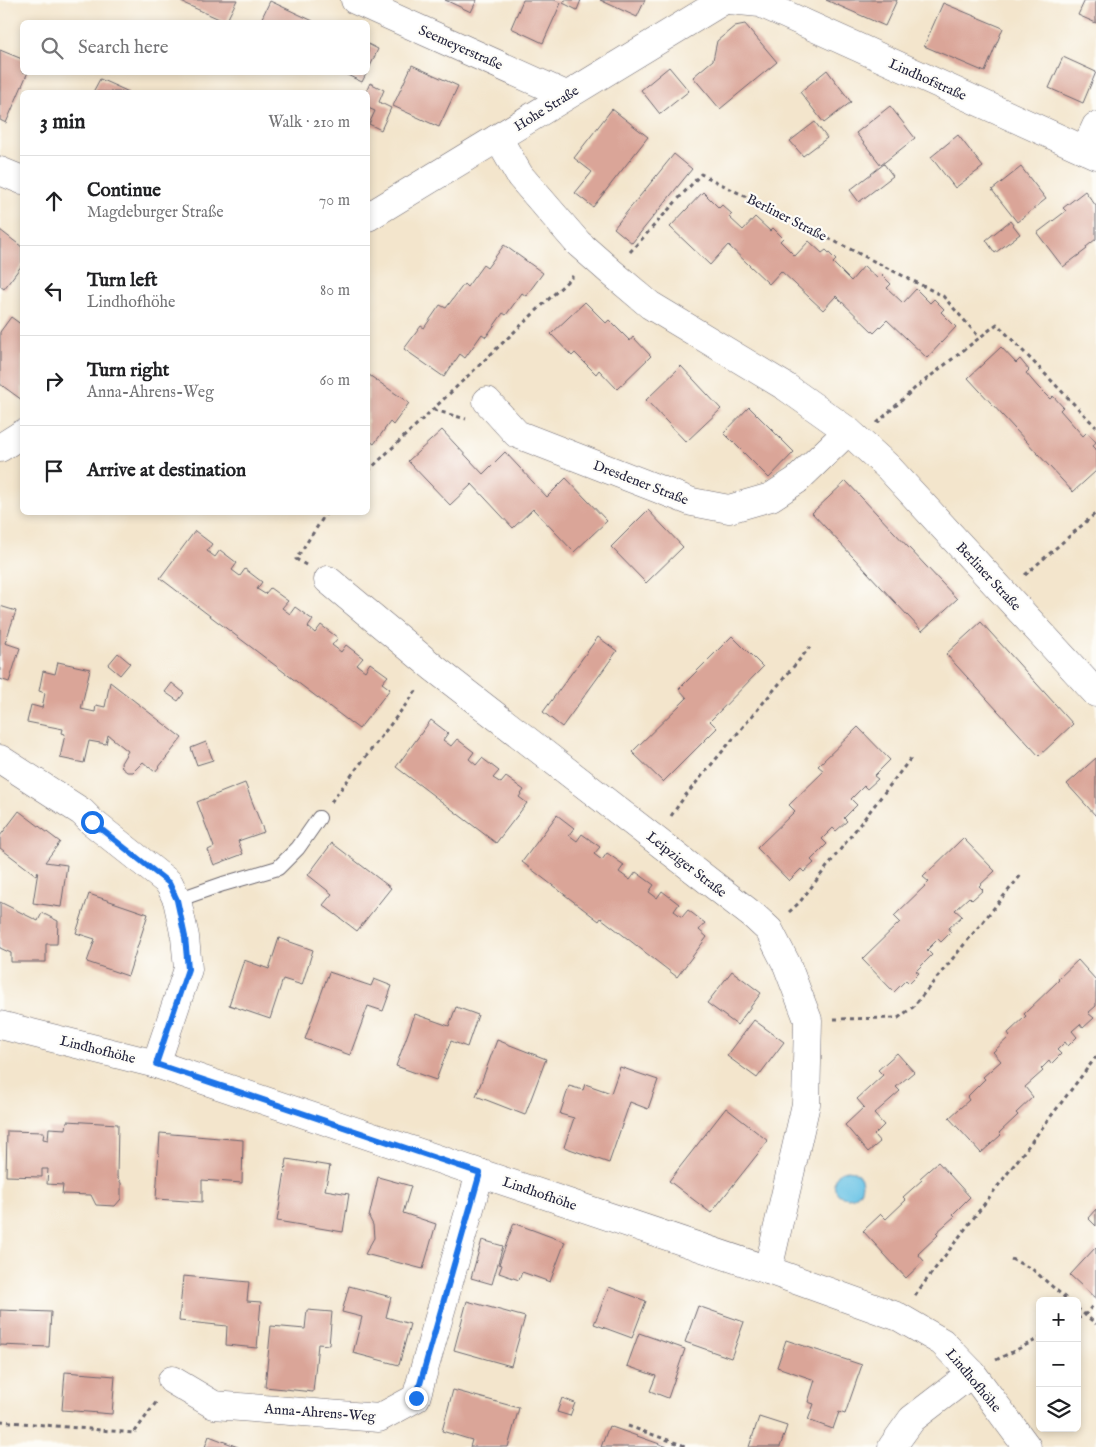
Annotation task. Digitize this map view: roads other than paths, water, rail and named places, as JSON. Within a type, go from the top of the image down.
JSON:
[{"type":"street","name":"Seemeyerstraße","points":[[355,0],[566,95]]},
{"type":"street","name":"Hohe Straße","points":[[370,216],[724,0]]},
{"type":"street","points":[[729,0],[761,2]]},
{"type":"street","name":"Lindhofstraße","points":[[761,2],[1092,144]]},
{"type":"street","name":"Berliner Straße","points":[[498,138],[520,176],[578,243],[650,305],[786,386],[853,436],[888,467],[1096,692]]},
{"type":"street","points":[[0,170],[20,179]]},
{"type":"street","name":"Dresdener Straße","points":[[487,400],[518,434],[692,502],[729,509],[771,497],[797,480],[853,436]]},
{"type":"street","points":[[0,448],[20,435]]},
{"type":"street","name":"Leipziger Straße","points":[[328,580],[434,668],[755,917],[769,930],[787,965],[808,1020],[806,1104],[768,1270]]},
{"type":"street","points":[[0,759],[82,812],[169,883],[177,900],[185,937],[188,969],[156,1064]]},
{"type":"street","name":"Lindhofhöhe","points":[[0,1025],[156,1064],[899,1316],[942,1342],[972,1373],[1027,1447]]},
{"type":"street","name":"Anna-Ahrens-Weg","points":[[172,1380],[214,1405],[379,1418],[416,1398],[480,1173]]},
{"type":"street","points":[[892,1447],[912,1419],[972,1373]]},
{"type":"lane","points":[[177,900],[278,868],[298,848],[319,818]]},
{"type":"water","points":[[848,1170],[858,1174],[862,1184],[858,1194],[848,1198],[838,1194],[834,1184],[838,1174]]}]
